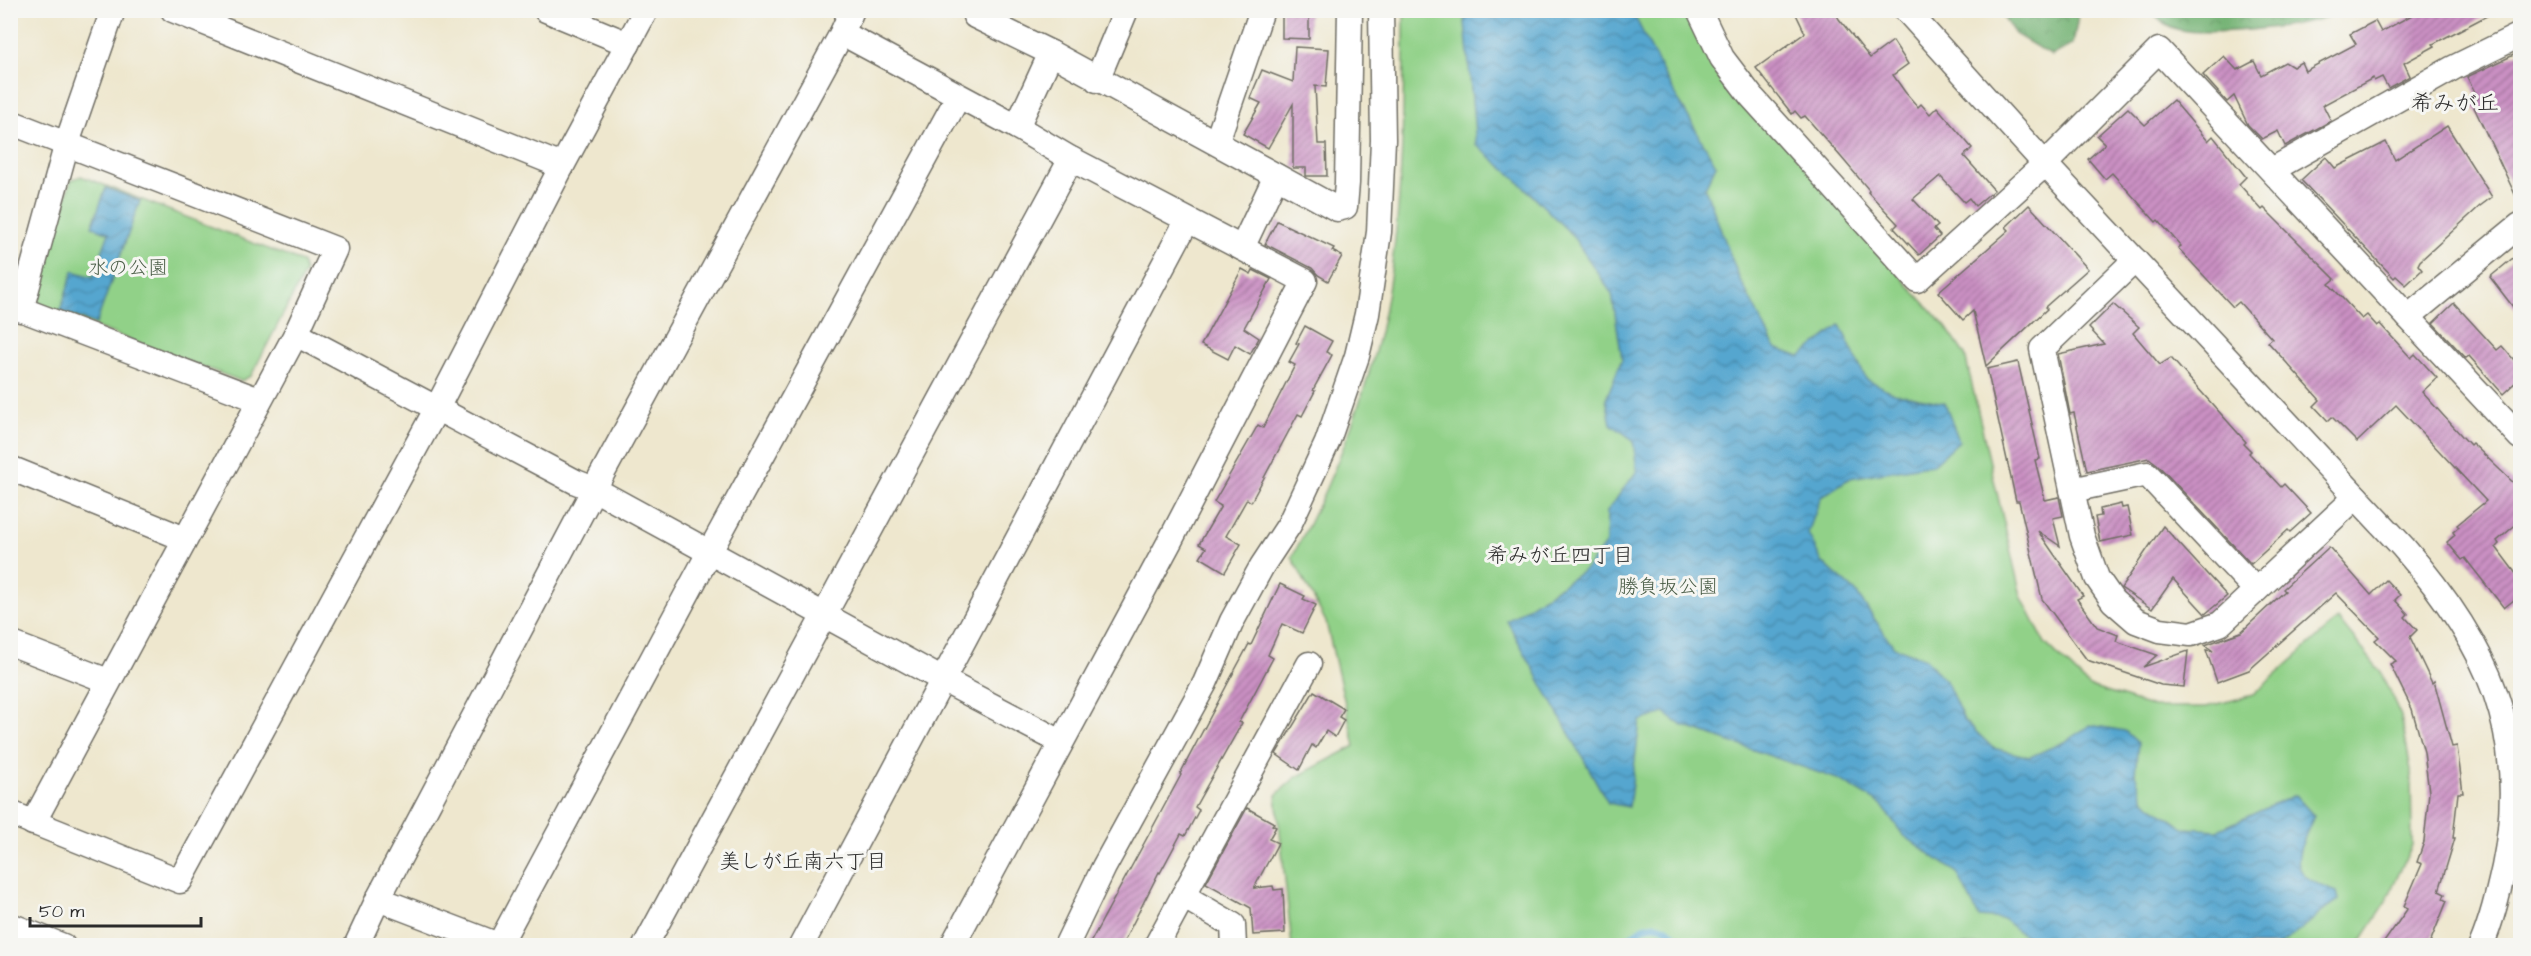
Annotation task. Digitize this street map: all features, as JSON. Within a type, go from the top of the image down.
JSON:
[{"type":"street","points":[[113,10],[67,143],[16,308],[259,400]]},
{"type":"street","points":[[173,10],[562,166]]},
{"type":"street","points":[[546,10],[628,44]]},
{"type":"street","points":[[10,813],[180,881],[437,408],[562,166],[646,10]]},
{"type":"street","points":[[356,945],[594,489],[842,33],[852,10]]},
{"type":"street","points":[[977,10],[975,16],[1051,53],[1097,80],[1217,141],[1337,209],[1345,207],[1350,10]]},
{"type":"street","points":[[1097,80],[1126,10]]},
{"type":"street","points":[[1217,141],[1262,10]]},
{"type":"street","points":[[1066,945],[1104,867],[1205,684],[1232,621],[1262,567],[1290,525],[1327,443],[1358,356],[1367,314],[1379,232],[1383,140],[1381,10]]},
{"type":"street","points":[[1699,10],[1722,58],[1751,96],[1917,280],[2045,164],[2159,50],[2408,317],[2519,432]]},
{"type":"street","points":[[1906,10],[2045,164],[2438,587],[2464,625],[2498,694],[2516,759],[2511,831],[2492,921],[2481,945]]},
{"type":"street","points":[[842,33],[1017,127],[1071,159],[1305,281],[1170,541],[952,945]]},
{"type":"street","points":[[2272,170],[2453,68],[2520,35]]},
{"type":"street","points":[[1017,127],[1051,53]]},
{"type":"street","points":[[378,899],[500,945],[709,553],[958,97]]},
{"type":"street","points":[[10,122],[336,249],[296,334],[33,823]]},
{"type":"street","points":[[645,945],[1071,159]]},
{"type":"street","points":[[1242,248],[1276,176]]},
{"type":"street","points":[[801,945],[1187,221]]},
{"type":"street","points":[[2408,317],[2520,225]]},
{"type":"street","points":[[2135,260],[2042,349],[2082,536],[2097,578],[2113,601],[2136,621],[2160,630],[2191,634],[2220,624],[2356,497]]},
{"type":"street","points":[[296,334],[576,482],[594,489],[1061,742]]},
{"type":"street","points":[[10,468],[185,538]]},
{"type":"street","points":[[2072,490],[2147,474],[2255,589]]},
{"type":"street","points":[[10,643],[108,681]]},
{"type":"street","points":[[1156,945],[1309,664]]},
{"type":"street","points":[[1183,896],[1233,925],[1234,945]]},
{"type":"street","points":[[10,926],[63,945]]},
{"type":"green space","name":"勝負坂公園","points":[[1688,10],[1906,283],[1946,327],[1965,355],[2021,596],[2045,643],[2090,687],[2154,707],[2206,707],[2253,695],[2338,619],[2380,671],[2401,716],[2411,770],[2412,845],[2386,902],[2358,945],[1292,946],[1276,795],[1296,777],[1355,746],[1326,622],[1292,557],[1319,504],[1354,419],[1373,361],[1388,293],[1401,172],[1404,11]]},
{"type":"green space","points":[[1999,11],[2079,11],[2073,44],[2052,56],[2015,34]]},
{"type":"green space","points":[[2149,11],[2340,11],[2309,22],[2286,26],[2237,31],[2194,32],[2175,29]]},
{"type":"green space","name":"水の公園","points":[[81,176],[302,262],[305,272],[251,376],[241,381],[41,307],[37,297],[71,180]]},
{"type":"water","points":[[1464,11],[1632,11],[1666,78],[1716,165],[1705,188],[1738,275],[1775,348],[1800,357],[1840,325],[1866,379],[1893,393],[1945,403],[1959,441],[1934,464],[1850,478],[1821,497],[1808,533],[1822,562],[1855,591],[1894,647],[1926,659],[1947,683],[1964,720],[1993,748],[2030,757],[2066,741],[2090,725],[2125,731],[2138,743],[2135,774],[2144,800],[2184,828],[2218,830],[2295,795],[2314,816],[2299,854],[2298,863],[2301,871],[2320,885],[2337,892],[2339,900],[2278,945],[2036,945],[2003,919],[1979,917],[1957,873],[1903,835],[1881,804],[1840,780],[1681,725],[1664,713],[1640,721],[1629,807],[1608,803],[1507,621],[1585,570],[1606,543],[1607,511],[1637,471],[1633,440],[1611,424],[1606,399],[1622,359],[1612,294],[1572,235],[1514,177],[1476,145]]},
{"type":"water","points":[[106,188],[140,201],[96,324],[60,311],[73,271],[93,277],[109,233],[92,226]]},
{"type":"water","points":[[1567,936],[1578,938],[1585,945],[1549,945],[1554,940]]},
{"type":"building","points":[[1282,10],[1309,10],[1309,39],[1282,38]]},
{"type":"building","points":[[1794,10],[1834,10],[1870,58],[1893,41],[1908,64],[1893,75],[1918,107],[1921,104],[1930,114],[1937,107],[1972,148],[1964,156],[1994,190],[1975,206],[1969,198],[1964,202],[1940,176],[1913,199],[1938,226],[1934,229],[1940,236],[1919,255],[1894,228],[1898,224],[1868,192],[1869,190],[1841,157],[1805,116],[1801,118],[1795,111],[1792,114],[1756,68],[1805,33]]},
{"type":"building","points":[[2421,10],[2498,10],[2433,44],[2435,46],[2404,63],[2410,76],[2388,88],[2382,77],[2374,81],[2373,78],[2323,105],[2331,121],[2285,146],[2278,131],[2262,139],[2248,125],[2234,96],[2227,102],[2203,75],[2224,56],[2237,70],[2254,61],[2261,75],[2285,62],[2293,67],[2301,62],[2305,71],[2356,44],[2350,34],[2375,21],[2381,32]]},
{"type":"building","points":[[1295,47],[1329,49],[1326,87],[1315,86],[1318,144],[1326,144],[1327,176],[1306,176],[1306,168],[1293,168],[1293,104],[1268,148],[1243,134],[1261,103],[1250,98],[1262,70],[1293,82]]},
{"type":"building","points":[[2520,52],[2520,205],[2471,101],[2478,98],[2467,77]]},
{"type":"building","points":[[2173,100],[2208,141],[2213,136],[2246,177],[2239,184],[2262,210],[2264,208],[2335,279],[2329,284],[2362,319],[2367,315],[2377,326],[2380,324],[2411,358],[2415,354],[2437,378],[2422,392],[2470,445],[2472,443],[2520,489],[2520,521],[2497,541],[2499,544],[2496,547],[2520,579],[2520,595],[2504,608],[2465,558],[2462,560],[2447,542],[2455,535],[2453,532],[2459,527],[2457,525],[2486,501],[2396,405],[2357,442],[2332,417],[2328,421],[2314,406],[2320,400],[2268,342],[2272,339],[2239,302],[2233,307],[2178,248],[2181,246],[2158,220],[2156,222],[2112,173],[2105,179],[2088,159],[2105,144],[2097,136],[2128,108],[2145,125]]},
{"type":"building","points":[[2447,126],[2492,197],[2420,261],[2418,265],[2422,270],[2406,285],[2396,276],[2394,278],[2301,180],[2326,157],[2335,168],[2386,142],[2395,160]]},
{"type":"building","points":[[2029,205],[2088,269],[2045,307],[2047,309],[1986,366],[1973,311],[1963,320],[1938,292],[2009,230],[2006,227]]},
{"type":"building","points":[[1277,221],[1334,248],[1332,251],[1342,256],[1328,281],[1312,268],[1265,244]]},
{"type":"building","points":[[2513,258],[2520,267],[2520,316],[2490,277]]},
{"type":"building","points":[[1242,269],[1251,274],[1253,270],[1271,279],[1244,328],[1259,338],[1250,354],[1235,345],[1228,359],[1201,345]]},
{"type":"building","points":[[2454,303],[2497,350],[2502,346],[2520,367],[2520,378],[2503,394],[2469,356],[2466,358],[2433,323]]},
{"type":"building","points":[[2113,304],[2139,327],[2133,333],[2160,365],[2171,358],[2246,442],[2244,444],[2251,451],[2249,453],[2281,487],[2284,484],[2311,513],[2290,532],[2288,530],[2251,564],[2149,458],[2087,471],[2074,413],[2070,414],[2058,354],[2104,344],[2089,328]]},
{"type":"building","points":[[1305,326],[1332,341],[1326,352],[1332,355],[1302,416],[1298,414],[1251,502],[1247,499],[1226,536],[1241,544],[1225,572],[1200,557],[1206,548],[1199,544],[1221,506],[1214,502],[1258,425],[1263,428],[1295,365],[1289,362],[1299,344],[1296,343]]},
{"type":"building","points":[[2018,362],[2040,459],[2035,460],[2045,500],[2059,497],[2063,516],[2053,518],[2060,546],[2038,531],[2083,596],[2077,599],[2097,627],[2118,635],[2116,641],[2157,655],[2143,667],[2188,651],[2184,687],[2161,685],[2087,660],[2042,599],[2019,501],[2016,501],[1987,369]]},
{"type":"building","points":[[2121,504],[2122,508],[2127,507],[2133,535],[2100,542],[2095,517],[2101,516],[2100,509]]},
{"type":"building","points":[[2163,526],[2227,596],[2205,614],[2173,579],[2152,609],[2121,588]]},
{"type":"building","points":[[2329,547],[2371,595],[2386,580],[2400,595],[2395,600],[2408,614],[2405,617],[2417,630],[2410,637],[2432,683],[2434,681],[2452,747],[2457,746],[2463,793],[2458,793],[2453,838],[2455,838],[2439,891],[2445,894],[2443,899],[2447,901],[2429,945],[2382,945],[2408,908],[2404,906],[2422,864],[2417,862],[2424,842],[2429,792],[2424,752],[2412,709],[2390,664],[2396,661],[2375,640],[2379,637],[2336,593],[2249,670],[2217,682],[2206,650],[2213,651],[2205,645],[2241,632]]},
{"type":"building","points":[[1280,584],[1305,596],[1303,599],[1316,605],[1302,633],[1282,624],[1268,655],[1273,658],[1239,722],[1242,723],[1195,807],[1199,810],[1185,836],[1181,834],[1159,872],[1122,945],[1089,945],[1249,644],[1251,645]]},
{"type":"building","points":[[1314,691],[1344,709],[1339,717],[1344,720],[1335,737],[1326,731],[1316,748],[1312,745],[1299,770],[1276,754]]},
{"type":"building","points":[[1247,808],[1274,823],[1272,825],[1276,827],[1269,839],[1278,843],[1254,888],[1273,886],[1274,890],[1283,889],[1285,933],[1253,935],[1251,908],[1206,883]]},
{"type":"waterway","points":[[1623,946],[1637,932],[1653,925],[1667,929],[1680,946]]},
{"type":"district","name":"希みが丘","points":[[2455,102]]},
{"type":"district","name":"希みが丘四丁目","points":[[1560,555]]},
{"type":"district","name":"美しが丘南六丁目","points":[[803,861]]}]
